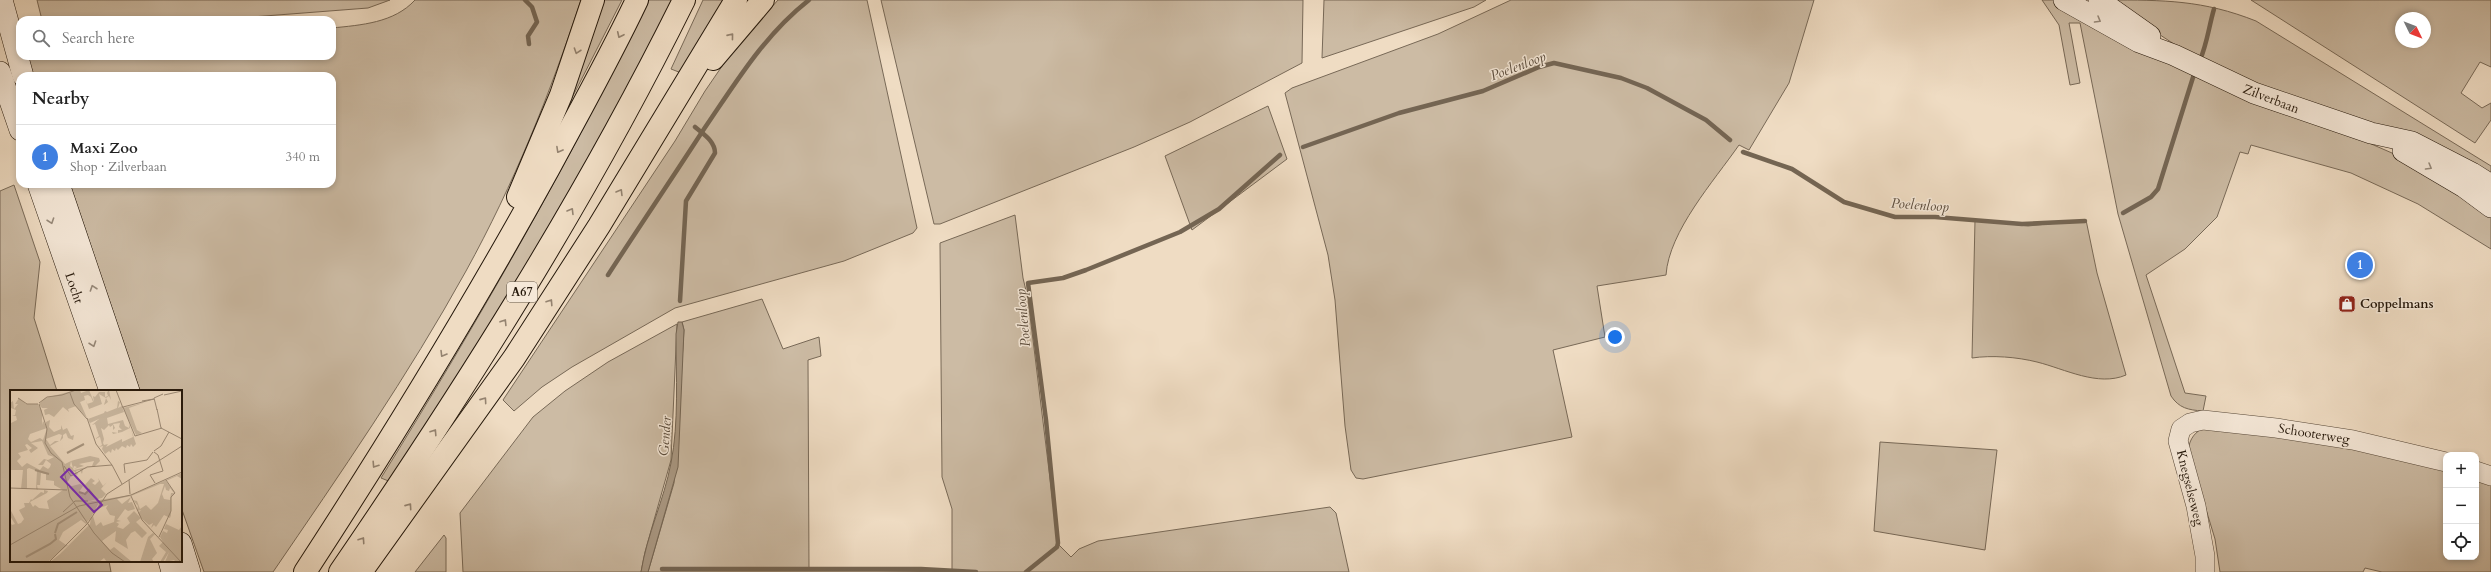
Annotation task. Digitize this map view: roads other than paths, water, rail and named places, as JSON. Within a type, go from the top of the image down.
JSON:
[{"type":"highway","name":"A67","points":[[463,321],[542,143],[593,0]]},
{"type":"highway","name":"A67","points":[[305,572],[379,458],[463,321],[614,50],[637,0]]},
{"type":"highway","name":"A67","points":[[340,572],[406,476],[511,312],[615,133],[684,0]]},
{"type":"highway","name":"A67","points":[[361,572],[514,358],[599,226],[736,0]]},
{"type":"highway","name":"A67","points":[[649,145],[704,69],[763,0]]},
{"type":"main road","points":[[2,0],[16,51]]},
{"type":"main road","name":"Zilverbaan","points":[[2064,0],[2139,42],[2179,58],[2274,102],[2371,133],[2412,142],[2472,173],[2491,185]]},
{"type":"main road","name":"Zilverbaan","points":[[2100,0],[2179,58]]},
{"type":"main road","points":[[19,60],[22,72]]},
{"type":"main road","points":[[0,72],[16,118]]},
{"type":"main road","name":"Zilverbaan","points":[[2371,133],[2464,187],[2491,206]]},
{"type":"main road","name":"Locht","points":[[39,188],[110,390]]},
{"type":"main road","name":"Locht","points":[[60,188],[129,390]]},
{"type":"main road","points":[[182,546],[190,572]]},
{"type":"main road","points":[[169,562],[172,572]]},
{"type":"street","name":"Schooterweg","points":[[2181,429],[2190,423],[2203,420],[2276,428],[2353,440],[2443,461]]},
{"type":"street","name":"Knegselseweg","points":[[2181,429],[2178,441],[2196,506],[2205,556],[2205,572]]},
{"type":"street","points":[[2479,472],[2491,476]]},
{"type":"waterway","name":"Gender","points":[[525,0],[532,7],[537,22],[528,36],[529,44]]},
{"type":"waterway","name":"Gender","points":[[608,275],[738,79],[778,29],[809,0]]},
{"type":"waterway","name":"Poelenloop","points":[[2200,60],[2214,9]]},
{"type":"waterway","name":"Poelenloop","points":[[1303,147],[1399,113],[1483,91],[1539,67],[1554,63],[1621,78],[1647,88],[1706,120],[1730,140]]},
{"type":"waterway","name":"Poelenloop","points":[[2123,213],[2151,197],[2158,189],[2195,71]]},
{"type":"waterway","name":"Gender","points":[[680,301],[686,201],[715,153],[711,141],[695,127]]},
{"type":"waterway","name":"Poelenloop","points":[[1743,152],[1792,169],[1844,202],[1895,217],[1935,217],[2022,224],[2085,221]]},
{"type":"waterway","name":"Poelenloop","points":[[1026,572],[1057,547],[1058,543],[1046,420],[1028,283],[1063,278],[1180,232],[1219,209],[1280,155]]},
{"type":"waterway","name":"Poelenloop","points":[[662,569],[921,569],[976,572]]},
{"type":"place","name":"Maxi Zoo","points":[[2360,265]]},
{"type":"place","name":"Coppelmans","points":[[2347,304]]}]
